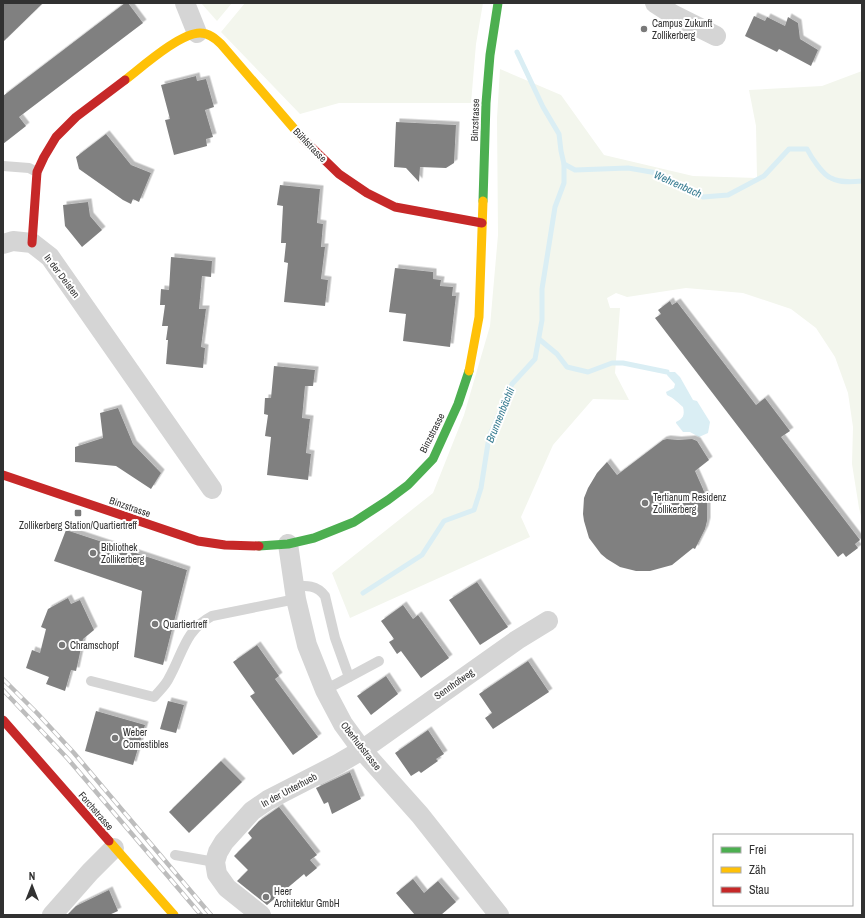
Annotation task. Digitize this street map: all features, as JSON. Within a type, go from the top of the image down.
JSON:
[{"type":"main road","name":"Binzstrasse","points":[[3,475],[198,541],[225,545],[253,546],[288,544],[314,538],[354,522],[408,485],[433,459],[458,404],[470,368],[479,317],[486,104],[490,55],[498,3]]},
{"type":"main road","points":[[32,243],[37,172],[56,137],[76,117],[184,36],[197,33]]},
{"type":"main road","name":"Bühlstrasse","points":[[197,33],[211,35],[221,44],[307,144],[339,174],[367,193],[395,207],[482,222]]},
{"type":"main road","name":"Forchstrasse","points":[[3,720],[174,915]]},
{"type":"street","points":[[185,3],[197,33]]},
{"type":"street","points":[[655,3],[672,14],[716,36]]},
{"type":"street","points":[[3,244],[13,242],[32,243]]},
{"type":"street","name":"In der Deisten","points":[[32,243],[50,257],[212,489]]},
{"type":"street","name":"Oberhubstrasse","points":[[288,544],[295,593],[307,645],[325,690],[343,724],[362,750],[420,815],[499,915]]},
{"type":"street","name":"Sennhofweg","points":[[362,750],[517,640],[548,621]]},
{"type":"street","name":"In der Unterhueb","points":[[216,862],[218,852],[224,842],[252,811],[268,800],[362,750]]},
{"type":"street","points":[[52,915],[90,872],[114,848]]},
{"type":"street","points":[[216,862],[217,874],[227,888],[261,915]]},
{"type":"lane","points":[[3,166],[29,168],[37,172]]},
{"type":"lane","points":[[91,681],[154,697],[169,679],[186,640],[206,619],[295,593],[304,585],[321,591],[325,596],[335,638],[349,677]]},
{"type":"lane","points":[[325,690],[379,661]]},
{"type":"lane","points":[[175,855],[216,862]]},
{"type":"shaded area","points":[[201,3],[232,3],[217,21]]},
{"type":"shaded area","points":[[245,3],[483,3],[476,44],[471,103],[339,103],[300,114],[221,32]]},
{"type":"shaded area","points":[[500,69],[561,95],[604,155],[693,176],[757,178],[756,126],[749,90],[822,86],[862,71],[862,520],[852,464],[853,427],[848,393],[835,357],[816,328],[791,309],[743,293],[686,288],[627,297],[616,293],[607,298],[610,308],[620,308],[615,373],[629,400],[593,399],[553,445],[521,517],[530,537],[350,618],[332,573],[433,493],[464,415],[490,326],[498,235],[497,118]]},
{"type":"shaded area","points":[[667,372],[675,372],[680,377],[693,400],[697,401],[710,422],[708,433],[699,437],[690,432],[683,432],[676,423],[683,416],[684,410],[683,407],[674,399],[667,395],[666,392],[674,388],[675,384],[667,375]]},
{"type":"building","points":[[3,3],[43,3],[3,42]]},
{"type":"building","points":[[125,3],[128,3],[143,23],[19,117],[26,126],[3,144],[3,96]]},
{"type":"building","points":[[754,16],[765,21],[767,17],[785,26],[788,17],[798,23],[800,39],[818,50],[811,66],[779,49],[777,52],[745,36]]},
{"type":"building","points":[[196,76],[197,81],[206,79],[214,107],[205,110],[213,137],[206,139],[207,146],[174,155],[165,120],[170,119],[161,85]]},
{"type":"building","points":[[396,122],[456,125],[454,163],[446,168],[420,167],[419,182],[406,168],[394,167]]},
{"type":"building","points":[[106,134],[131,165],[151,173],[139,202],[133,199],[131,204],[123,200],[79,169],[76,157]]},
{"type":"building","points":[[280,185],[320,189],[317,223],[323,224],[321,247],[325,247],[321,279],[328,280],[325,306],[284,302],[288,263],[284,262],[286,243],[281,243],[283,206],[277,205]]},
{"type":"building","points":[[88,202],[90,216],[102,230],[82,247],[65,226],[63,205]]},
{"type":"building","points":[[171,257],[212,261],[211,277],[202,276],[199,309],[206,309],[201,347],[205,348],[203,368],[166,364],[168,340],[166,340],[168,326],[162,326],[165,305],[160,305],[161,289],[169,290]]},
{"type":"building","points":[[395,268],[433,272],[433,279],[441,280],[440,286],[453,287],[452,296],[456,296],[450,347],[403,341],[406,314],[389,312]]},
{"type":"building","points":[[670,301],[672,305],[677,302],[756,405],[765,398],[790,431],[781,437],[860,540],[855,544],[858,548],[846,557],[843,553],[838,557],[655,318],[661,314],[658,310]]},
{"type":"building","points":[[274,366],[315,370],[313,386],[305,386],[302,418],[310,419],[306,453],[311,454],[308,480],[267,475],[271,437],[265,436],[268,415],[264,414],[265,398],[271,398]]},
{"type":"building","points":[[118,408],[133,444],[161,473],[151,489],[116,466],[75,462],[75,447],[103,438],[100,413]]},
{"type":"building","name":"Tertianum Residenz Zollikerberg","points":[[692,439],[697,441],[709,460],[695,471],[707,500],[707,521],[705,529],[695,549],[693,548],[672,565],[650,571],[636,571],[620,567],[601,554],[589,538],[583,514],[584,498],[597,473],[607,462],[617,475],[663,440]]},
{"type":"building","name":"Quartiertreff","points":[[66,530],[187,570],[163,665],[134,657],[142,591],[54,561]]},
{"type":"building","points":[[477,582],[508,627],[480,645],[449,600]]},
{"type":"building","name":"Chramschopf","points":[[68,598],[71,604],[80,600],[94,630],[83,639],[76,671],[71,670],[65,691],[46,684],[49,677],[26,668],[32,650],[40,653],[46,629],[41,627],[48,609]]},
{"type":"building","points":[[403,605],[413,619],[418,615],[449,658],[421,678],[401,651],[397,654],[389,642],[394,639],[381,621]]},
{"type":"building","points":[[257,645],[279,676],[275,679],[318,737],[293,755],[250,696],[255,693],[233,662]]},
{"type":"building","points":[[528,661],[549,692],[493,729],[485,718],[492,713],[479,694]]},
{"type":"building","points":[[386,676],[398,694],[371,715],[357,696]]},
{"type":"building","points":[[168,701],[184,705],[176,733],[160,729]]},
{"type":"building","name":"Weber Comestibles","points":[[96,711],[145,725],[133,765],[85,751]]},
{"type":"building","points":[[428,730],[444,754],[436,759],[438,761],[421,773],[419,771],[411,776],[395,753]]},
{"type":"building","points":[[221,761],[242,782],[189,833],[169,812]]},
{"type":"building","points":[[350,772],[361,799],[332,814],[328,802],[324,804],[316,788]]},
{"type":"building","points":[[279,807],[317,855],[310,860],[317,868],[306,877],[304,874],[267,905],[237,881],[248,870],[234,856],[252,838],[248,833],[259,821]]},
{"type":"building","points":[[413,879],[424,893],[438,881],[456,902],[441,915],[415,915],[396,893]]},
{"type":"building","points":[[109,890],[118,911],[109,915],[67,915],[76,906]]},
{"type":"waterway","name":"Wehrenbach","points":[[517,52],[543,107],[559,134],[564,164],[575,170],[628,168],[657,173],[703,197],[728,195],[764,176],[789,149],[807,149],[824,173],[828,176],[835,180],[850,182],[862,181]]},
{"type":"waterway","name":"Brunnenbächli","points":[[363,593],[422,555],[444,521],[474,510],[481,488],[489,437],[512,384],[535,359],[542,320],[542,289],[555,207],[564,183],[564,164]]},
{"type":"waterway","points":[[539,339],[557,354],[567,367],[588,372],[612,363],[623,363],[667,372]]},
{"type":"railway","points":[[3,679],[74,753],[211,915]]},
{"type":"railway","points":[[3,690],[68,759],[201,915]]},
{"type":"traffic: fast","points":[[483,201],[486,103],[490,55],[498,3]]},
{"type":"traffic: fast","points":[[259,546],[288,544],[314,538],[354,522],[408,485],[433,459],[458,404],[469,371]]},
{"type":"traffic: slow","points":[[125,80],[172,44],[192,34],[206,34],[221,44],[303,139]]},
{"type":"traffic: slow","points":[[469,371],[479,317],[483,201]]},
{"type":"traffic: slow","points":[[109,841],[174,915]]},
{"type":"traffic: jam","points":[[32,243],[37,172],[44,157],[56,137],[76,117],[125,80]]},
{"type":"traffic: jam","points":[[303,139],[339,174],[367,193],[395,207],[482,223]]},
{"type":"traffic: jam","points":[[3,475],[198,541],[225,545],[259,546]]},
{"type":"traffic: jam","points":[[3,720],[109,841]]},
{"type":"place","name":"Campus Zukunft Zollikerberg","points":[[644,29]]},
{"type":"place","name":"Tertianum Residenz Zollikerberg","points":[[645,503]]},
{"type":"place","name":"Zollikerberg Station/Quartiertreff","points":[[78,513]]},
{"type":"place","name":"Bibliothek Zollikerberg","points":[[93,553]]},
{"type":"place","name":"Quartiertreff","points":[[155,624]]},
{"type":"place","name":"Chramschopf","points":[[62,645]]},
{"type":"place","name":"Weber Comestibles","points":[[115,738]]},
{"type":"place","name":"Heer Architektur GmbH","points":[[266,897]]}]
